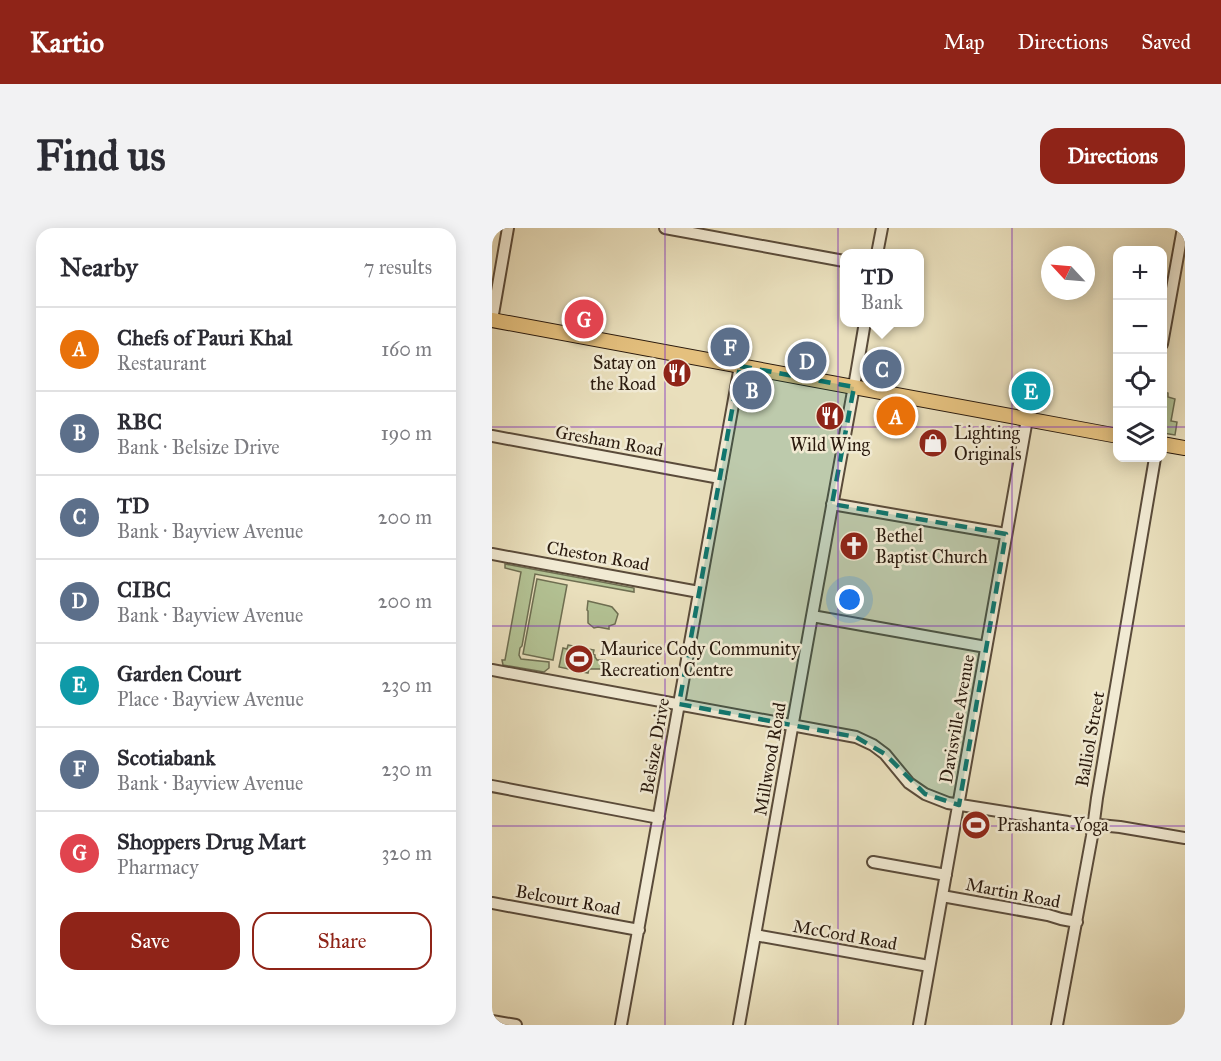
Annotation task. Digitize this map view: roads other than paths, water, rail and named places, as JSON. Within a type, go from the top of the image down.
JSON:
[{"type":"main road","points":[[492,320],[1113,435]]},
{"type":"main road","points":[[1167,445],[1185,448]]},
{"type":"street","points":[[492,320],[508,228]]},
{"type":"street","points":[[664,228],[840,260]]},
{"type":"street","points":[[878,249],[882,228]]},
{"type":"street","points":[[1167,315],[1182,228]]},
{"type":"street","name":"Millwood Road","points":[[739,1025],[864,327]]},
{"type":"street","name":"Belsize Drive","points":[[621,1025],[740,366]]},
{"type":"street","name":"Davisville Avenue","points":[[919,1025],[1027,419]]},
{"type":"street","name":"Gresham Road","points":[[492,436],[720,478]]},
{"type":"street","name":"Balliol Street","points":[[1058,1025],[1154,462]]},
{"type":"street","points":[[832,504],[1006,534]]},
{"type":"street","name":"Cheston Road","points":[[492,554],[699,592]]},
{"type":"street","points":[[812,616],[986,647]]},
{"type":"street","points":[[492,670],[844,734],[866,741],[885,754],[909,783],[925,794],[959,805],[1185,838]]},
{"type":"street","points":[[492,786],[659,818]]},
{"type":"street","points":[[873,862],[946,875]]},
{"type":"street","name":"Martin Road","points":[[942,896],[1077,922]]},
{"type":"street","name":"Belcourt Road","points":[[492,903],[639,930]]},
{"type":"street","name":"McCord Road","points":[[755,935],[929,966]]},
{"type":"street","points":[[492,1021],[516,1025]]},
{"type":"place","name":"Shoppers Drug Mart","points":[[584,319]]},
{"type":"place","name":"Scotiabank","points":[[730,347]]},
{"type":"place","name":"CIBC","points":[[807,361]]},
{"type":"place","name":"TD","points":[[882,369]]},
{"type":"place","name":"Satay on the Road","points":[[677,373]]},
{"type":"place","name":"RBC","points":[[752,390]]},
{"type":"place","name":"Garden Court","points":[[1031,391]]},
{"type":"place","name":"Wild Wing","points":[[830,416]]},
{"type":"place","name":"Chefs of Pauri Khal","points":[[896,416]]},
{"type":"place","name":"Lighting Originals","points":[[933,443]]},
{"type":"place","name":"Bethel Baptist Church","points":[[854,546]]},
{"type":"place","name":"Maurice Cody Community Recreation Centre","points":[[579,659]]},
{"type":"place","name":"Prashanta Yoga","points":[[976,825]]}]
